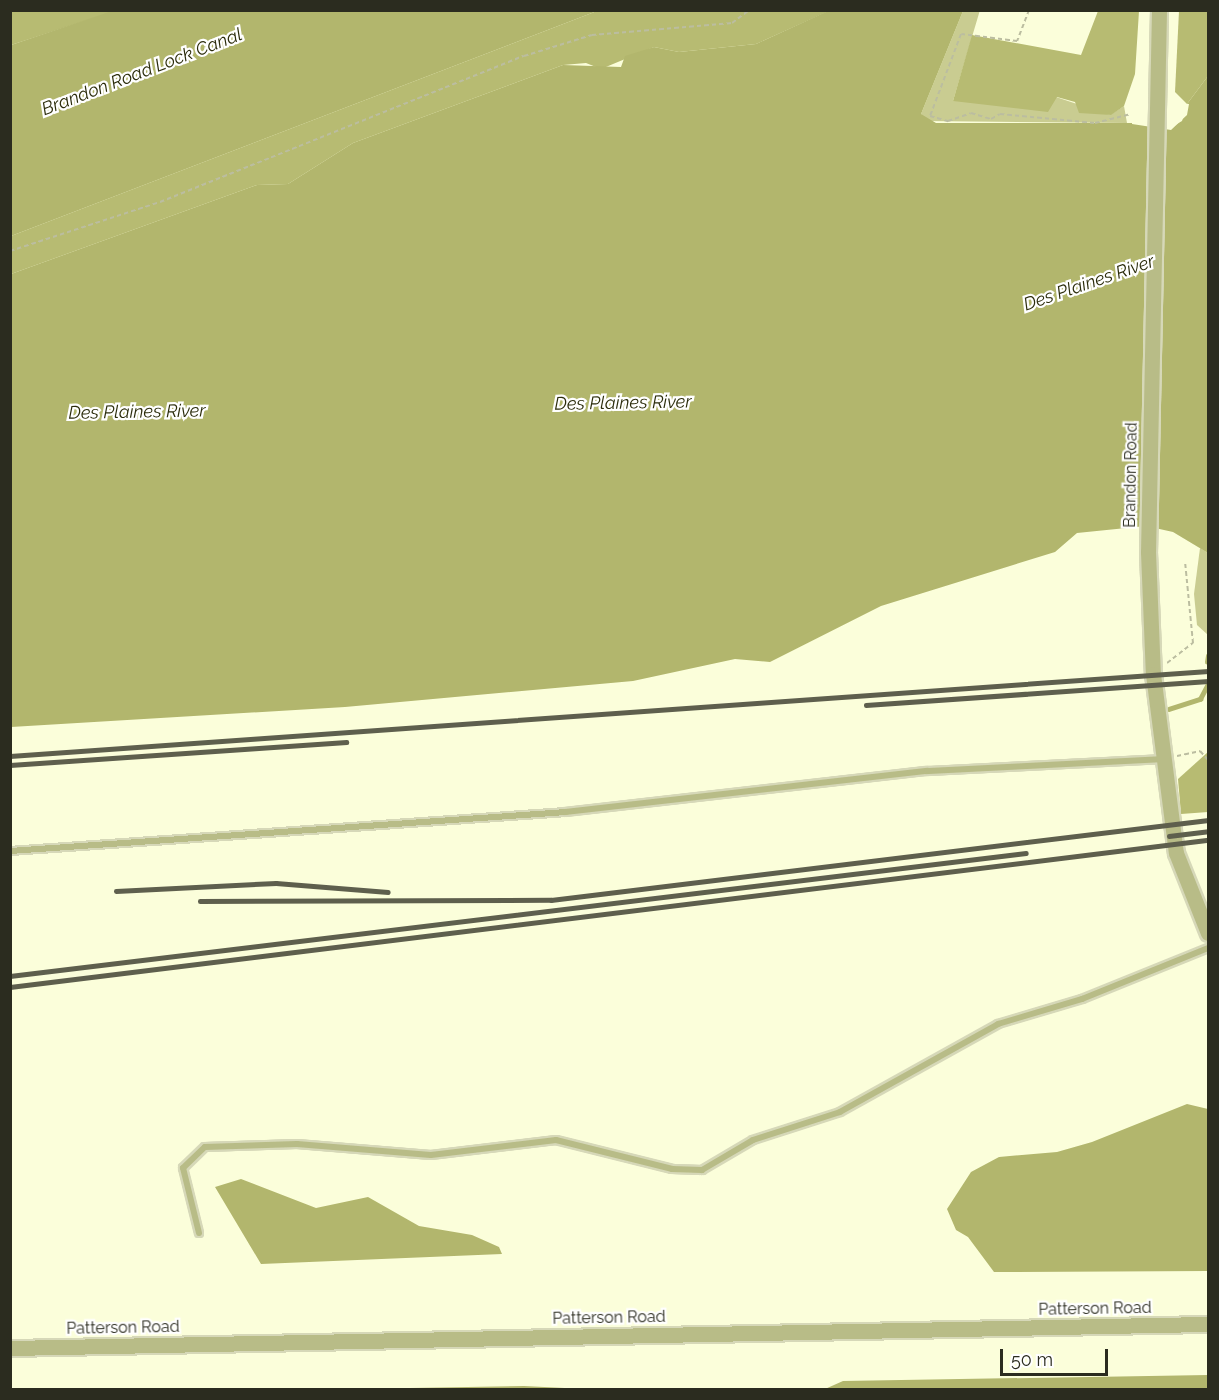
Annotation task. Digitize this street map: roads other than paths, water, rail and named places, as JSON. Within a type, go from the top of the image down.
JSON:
[{"type":"street","name":"Brandon Road","points":[[1159,10],[1155,106],[1148,552],[1153,674],[1162,759],[1176,853],[1209,933]]},
{"type":"street","name":"Patterson Road","points":[[10,1348],[1209,1324]]},
{"type":"lane","points":[[10,851],[566,812],[927,771],[1162,759]]},
{"type":"lane","points":[[199,1233],[183,1168],[205,1147],[297,1144],[431,1155],[556,1140],[672,1169],[702,1170],[753,1140],[840,1112],[998,1024],[1082,999],[1209,948]]},
{"type":"water","name":"Brandon Road Lock Canal","points":[[115,10],[597,11],[11,236],[11,45]]},
{"type":"water","name":"Des Plaines River","points":[[828,11],[963,11],[921,114],[936,123],[1132,123],[1168,129],[1182,121],[1187,104],[1208,76],[1208,553],[1173,532],[1146,526],[1077,533],[1055,552],[881,606],[770,662],[735,659],[633,681],[345,707],[11,727],[11,274],[257,185],[288,184],[353,143],[563,65],[621,67],[625,56],[654,47],[679,52],[756,44]]},
{"type":"water","points":[[1187,1104],[1208,1109],[1208,1271],[994,1272],[968,1237],[956,1230],[947,1209],[971,1172],[999,1157],[1057,1152],[1092,1142]]},
{"type":"water","points":[[241,1179],[316,1208],[368,1197],[419,1226],[472,1235],[499,1247],[502,1254],[261,1264],[215,1187]]},
{"type":"water","points":[[1208,1375],[1208,1390],[825,1389],[843,1381]]},
{"type":"water","points":[[524,1386],[585,1389],[353,1389]]},
{"type":"waterway","points":[[1207,662],[1208,656]]},
{"type":"waterway","points":[[1169,709],[1200,699],[1207,686]]},
{"type":"railway","points":[[10,756],[1208,671]]},
{"type":"railway","points":[[866,705],[1208,681]]},
{"type":"railway","points":[[10,765],[346,742]]},
{"type":"railway","points":[[200,901],[551,900],[1208,820]]},
{"type":"railway","points":[[1169,836],[1208,831]]},
{"type":"railway","points":[[10,987],[1208,840]]},
{"type":"railway","points":[[10,976],[1026,853]]},
{"type":"railway","points":[[116,891],[276,883],[388,892]]}]
